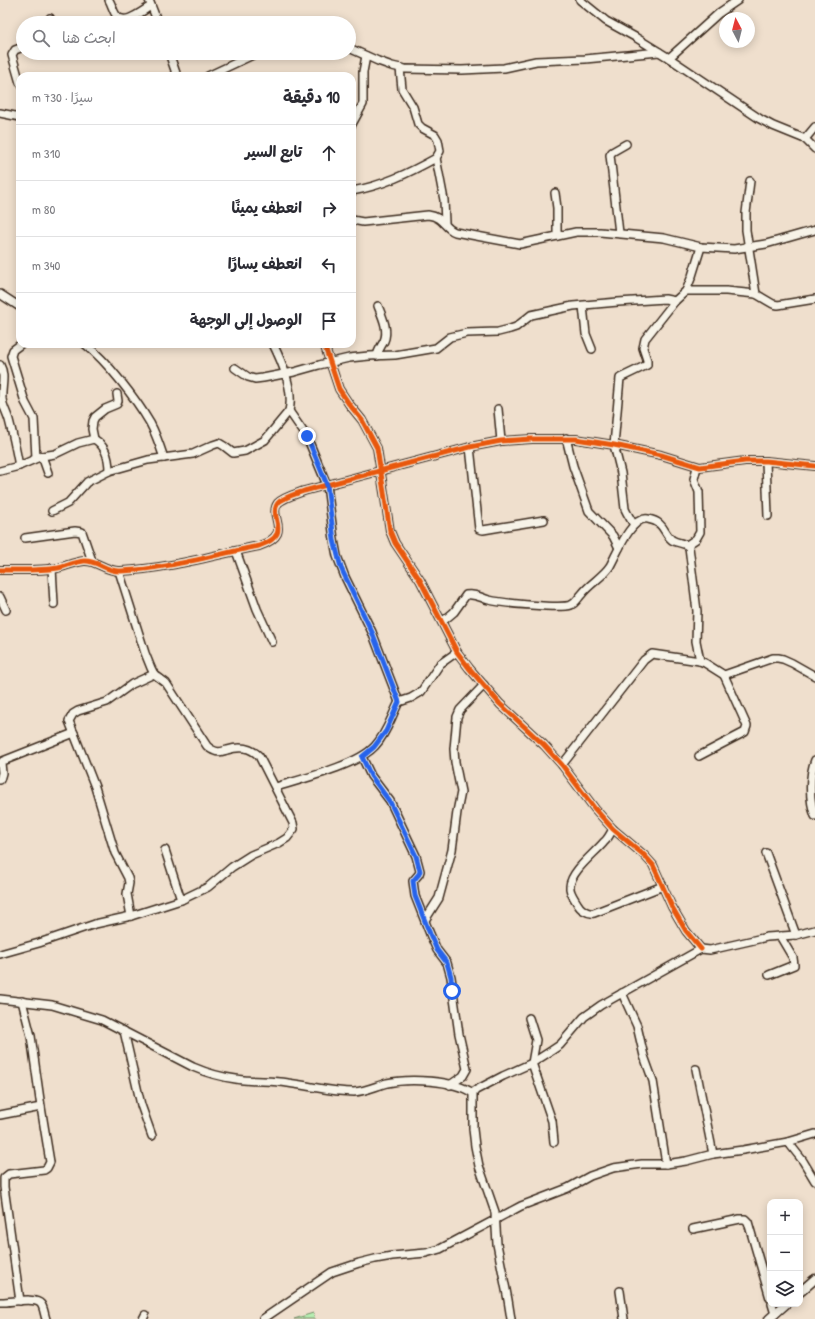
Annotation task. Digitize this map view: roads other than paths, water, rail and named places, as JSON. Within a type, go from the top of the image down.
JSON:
[{"type":"main road","points":[[803,1289],[815,1279]]},
{"type":"main road","points":[[772,1316],[782,1307]]},
{"type":"street","points":[[109,0],[117,16]]},
{"type":"street","points":[[580,0],[606,22],[635,37],[669,58],[773,126],[805,139],[815,148]]},
{"type":"street","points":[[669,58],[719,14],[738,0]]},
{"type":"street","points":[[133,16],[150,3],[155,16]]},
{"type":"street","points":[[16,50],[12,55],[17,72]]},
{"type":"street","points":[[356,51],[400,68],[462,70],[513,66],[536,61],[585,59],[659,52]]},
{"type":"street","points":[[356,117],[363,104],[363,72],[366,56]]},
{"type":"street","points":[[171,60],[176,72]]},
{"type":"street","points":[[217,72],[242,60]]},
{"type":"street","points":[[356,190],[374,186],[408,173],[436,158],[440,151],[438,140],[435,135],[418,124],[413,107],[402,89],[400,68]]},
{"type":"street","points":[[0,113],[16,117]]},
{"type":"street","points":[[805,139],[815,127]]},
{"type":"street","points":[[619,233],[610,155],[626,144]]},
{"type":"street","points":[[436,158],[444,200],[445,223]]},
{"type":"street","points":[[750,182],[746,213],[748,247],[756,294]]},
{"type":"street","points":[[555,193],[557,236]]},
{"type":"street","points":[[356,221],[363,222],[428,215],[440,218],[448,228],[455,232],[514,244],[529,243],[557,236],[585,232],[619,233],[664,238],[701,247],[723,249],[748,247],[815,230]]},
{"type":"street","points":[[634,525],[626,514],[621,473],[614,445],[620,378],[647,366],[647,360],[643,348],[645,339],[675,301],[686,291],[701,247]]},
{"type":"street","points":[[686,291],[720,291],[756,294],[773,304],[778,305],[815,299]]},
{"type":"street","points":[[0,294],[16,304]]},
{"type":"street","points":[[235,368],[242,374],[255,379],[285,374],[349,358],[395,355],[436,348],[450,337],[467,333],[498,332],[516,327],[532,316],[583,306],[618,302],[660,300],[675,301]]},
{"type":"street","points":[[377,356],[378,350],[385,337],[384,322],[378,306]]},
{"type":"street","points":[[583,306],[586,334],[592,349]]},
{"type":"street","points":[[16,348],[13,350],[11,356],[25,402],[34,419],[39,457],[48,473]]},
{"type":"street","points":[[90,348],[110,369],[135,400],[150,425],[164,458]]},
{"type":"street","points":[[52,511],[68,503],[87,482],[109,471],[148,460],[193,454],[213,444],[219,443],[233,453],[245,451],[265,440],[289,411],[290,397],[285,374],[281,360],[275,348]]},
{"type":"street","points":[[325,348],[340,389],[349,404],[362,420],[376,448],[390,531],[395,543],[420,580],[457,652],[484,686],[509,713],[544,745],[562,765],[595,810],[613,829],[644,855],[653,865],[672,907],[686,931],[701,949]]},
{"type":"street","points":[[0,365],[4,377],[2,398],[4,409],[12,431],[19,466]]},
{"type":"street","points":[[109,471],[109,461],[104,448],[94,439],[92,429],[95,417],[102,413],[105,409],[117,404],[117,394]]},
{"type":"street","points":[[498,409],[501,441]]},
{"type":"street","points":[[276,787],[333,769],[362,757],[374,747],[386,731],[399,702],[372,632],[345,577],[337,556],[327,485],[307,436],[289,411]]},
{"type":"street","points":[[566,438],[579,486],[589,511],[613,536],[618,548]]},
{"type":"street","points":[[0,570],[52,568],[92,561],[109,570],[119,571],[162,567],[263,545],[273,538],[278,532],[276,509],[282,500],[304,491],[470,447],[501,441],[566,438],[614,445],[661,455],[697,467],[745,461],[766,461],[815,466]]},
{"type":"street","points":[[0,471],[19,466],[39,457],[54,454],[78,443],[94,439]]},
{"type":"street","points":[[470,447],[479,529],[483,530],[544,520]]},
{"type":"street","points":[[766,461],[768,516]]},
{"type":"street","points":[[442,622],[454,612],[466,595],[471,594],[488,600],[516,604],[552,606],[572,605],[609,567],[618,548],[636,522],[644,519],[649,519],[661,525],[674,542],[687,545],[696,539],[700,532],[699,492],[694,479],[697,467]]},
{"type":"street","points":[[25,538],[75,531],[82,532],[92,561]]},
{"type":"street","points":[[687,545],[689,549],[697,611],[696,641],[700,661]]},
{"type":"street","points":[[236,551],[257,609],[272,642]]},
{"type":"street","points":[[52,568],[54,604]]},
{"type":"street","points":[[0,954],[39,943],[95,924],[131,916],[181,900],[208,887],[240,862],[287,838],[294,827],[276,787],[259,756],[250,749],[244,748],[216,752],[207,746],[166,683],[154,674],[145,653],[119,571]]},
{"type":"street","points":[[0,597],[6,610]]},
{"type":"street","points":[[399,702],[411,698],[421,692],[440,664],[457,652]]},
{"type":"street","points":[[562,765],[633,674],[650,655],[656,654],[700,661],[724,675],[747,726],[745,732],[699,756]]},
{"type":"street","points":[[724,675],[773,658],[778,658],[784,659],[815,676]]},
{"type":"street","points":[[131,916],[127,894],[129,883],[128,878],[115,853],[95,787],[70,722],[73,714],[78,711],[107,702],[132,684],[154,674]]},
{"type":"street","points":[[425,920],[439,898],[452,850],[461,792],[454,749],[457,717],[460,710],[484,686]]},
{"type":"street","points":[[0,780],[2,773],[1,763],[3,761],[74,732]]},
{"type":"street","points":[[362,757],[371,776],[390,802],[416,856],[420,871],[414,880],[413,886],[415,896],[437,950],[447,963],[451,977],[459,1034],[467,1069],[463,1076],[450,1085]]},
{"type":"street","points":[[815,760],[811,772],[812,801],[815,816]]},
{"type":"street","points":[[613,829],[605,841],[580,867],[573,877],[570,888],[578,905],[587,913],[594,913],[663,886]]},
{"type":"street","points":[[164,850],[181,900]]},
{"type":"street","points":[[766,853],[796,935]]},
{"type":"street","points":[[511,1319],[497,1244],[495,1212],[478,1166],[473,1129],[473,1093],[502,1076],[532,1063],[560,1045],[584,1017],[601,1005],[701,949],[710,950],[728,947],[767,937],[796,935],[815,930]]},
{"type":"street","points":[[769,975],[794,965],[794,958],[780,936]]},
{"type":"street","points":[[622,993],[637,1026],[653,1081],[666,1164]]},
{"type":"street","points":[[0,999],[52,1005],[102,1020],[208,1074],[237,1080],[287,1083],[320,1090],[356,1092],[398,1081],[424,1080],[464,1088],[473,1093]]},
{"type":"street","points":[[20,1301],[4,1178],[8,1174],[44,1170],[49,1166],[50,1159],[33,1047],[22,1001]]},
{"type":"street","points":[[529,1018],[536,1040],[532,1063],[552,1121],[554,1142]]},
{"type":"street","points":[[124,1031],[141,1105],[152,1136]]},
{"type":"street","points":[[696,1069],[713,1154]]},
{"type":"street","points":[[0,1115],[41,1107]]},
{"type":"street","points":[[263,1319],[332,1272],[359,1262],[392,1256],[426,1253],[440,1249],[521,1206],[568,1188],[590,1176],[613,1168],[642,1164],[666,1164],[686,1161],[713,1154],[788,1142],[815,1134]]},
{"type":"street","points":[[788,1142],[803,1161],[815,1181]]},
{"type":"street","points":[[693,1229],[745,1219],[748,1222],[767,1288]]},
{"type":"street","points":[[620,1291],[624,1319]]},
{"type":"street","points":[[0,1302],[38,1301],[42,1305],[46,1319]]}]
